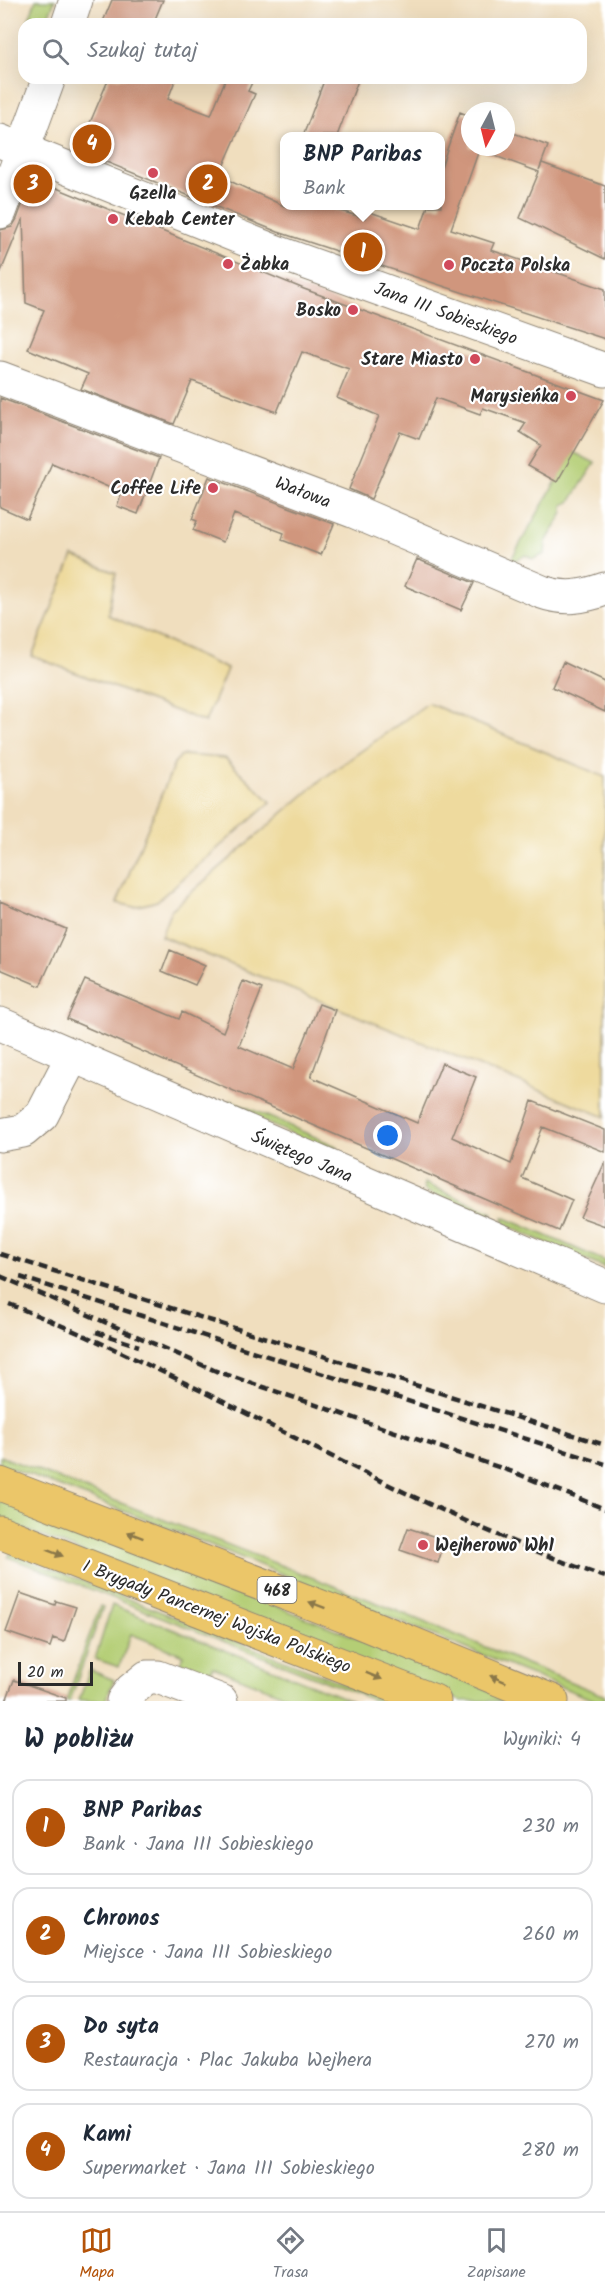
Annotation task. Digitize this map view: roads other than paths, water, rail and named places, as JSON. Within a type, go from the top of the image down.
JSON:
[{"type":"main road","name":"468","points":[[0,1484],[350,1618],[552,1701]]},
{"type":"main road","name":"I Brygady Pancernej Wojska Polskiego","points":[[0,1532],[434,1701]]},
{"type":"street","points":[[70,18],[76,0]]},
{"type":"street","points":[[0,212],[13,154],[46,84]]},
{"type":"street","name":"Jana III Sobieskiego","points":[[13,154],[53,164],[274,251],[605,370]]},
{"type":"street","name":"Wałowa","points":[[0,378],[353,511],[555,597],[574,598],[605,589]]},
{"type":"street","name":"Świętego Jana","points":[[0,1024],[605,1286]]},
{"type":"street","points":[[0,1135],[23,1131],[42,1115],[73,1055]]},
{"type":"street","points":[[123,1701],[130,1690],[147,1677],[158,1677],[221,1701]]},
{"type":"railway","points":[[0,1254],[605,1445]]},
{"type":"railway","points":[[0,1276],[216,1371],[513,1472],[605,1509]]},
{"type":"railway","points":[[20,1277],[605,1464]]},
{"type":"railway","points":[[9,1304],[159,1370],[453,1515],[528,1548],[605,1577]]},
{"type":"railway","points":[[96,1332],[139,1346]]},
{"type":"place","name":"Kami","points":[[92,144]]},
{"type":"place","name":"Gzella","points":[[153,173]]},
{"type":"place","name":"Do syta","points":[[33,184]]},
{"type":"place","name":"Chronos","points":[[208,184]]},
{"type":"place","name":"Kebab Center","points":[[113,219]]},
{"type":"place","name":"BNP Paribas","points":[[363,252]]},
{"type":"place","name":"Żabka","points":[[228,264]]},
{"type":"place","name":"Poczta Polska","points":[[449,265]]},
{"type":"place","name":"Bosko","points":[[353,310]]},
{"type":"place","name":"Stare Miasto","points":[[475,359]]},
{"type":"place","name":"Marysieńka","points":[[571,396]]},
{"type":"place","name":"Coffee Life","points":[[213,488]]},
{"type":"place","name":"Wejherowo Wh1","points":[[423,1545]]}]
